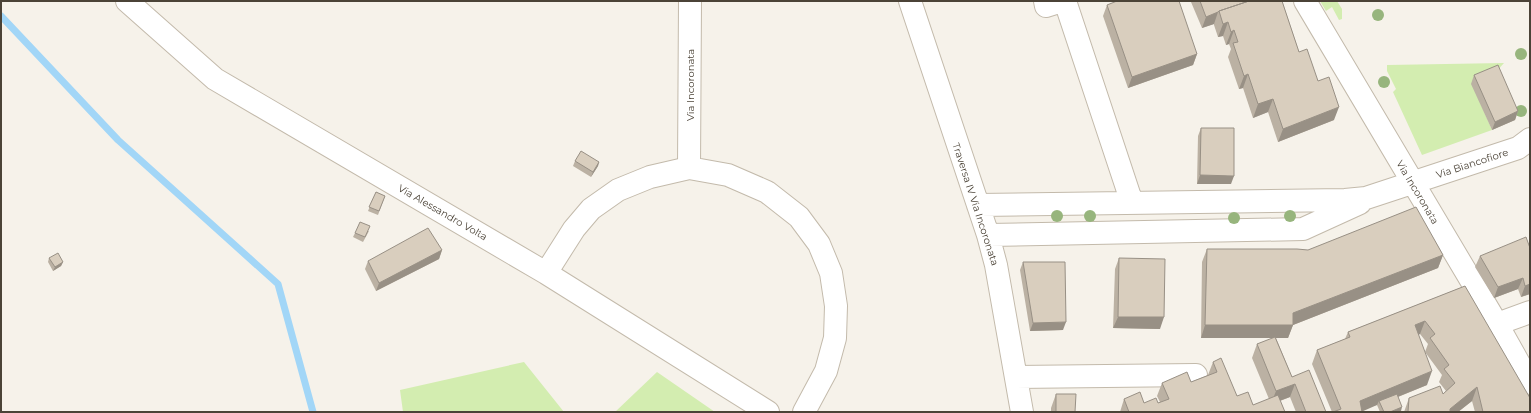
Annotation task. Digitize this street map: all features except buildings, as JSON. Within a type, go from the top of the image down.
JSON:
[{"type":"street","name":"Via Alessandro Volta","points":[[127,1],[215,79],[546,273],[768,412]]},
{"type":"street","name":"Via Incoronata","points":[[689,168],[690,1]]},
{"type":"street","name":"Traversa IV Via Incoronata","points":[[910,1],[978,205],[996,265],[1022,412]]},
{"type":"street","points":[[1044,1],[1046,6],[1063,1],[1132,203]]},
{"type":"street","name":"Via Incoronata","points":[[1305,1],[1497,324],[1530,383]]},
{"type":"street","name":"Via Biancofiore","points":[[1366,198],[1518,148],[1530,139]]},
{"type":"street","points":[[546,273],[574,229],[590,209],[618,190],[650,177],[689,168],[728,175],[766,192],[799,217],[819,244],[831,273],[836,306],[835,338],[826,371],[804,412]]},
{"type":"street","points":[[978,205],[1345,200],[1366,198]]},
{"type":"street","points":[[988,236],[1303,229],[1358,205],[1366,198]]},
{"type":"street","points":[[1497,324],[1530,312]]},
{"type":"street","points":[[1016,377],[1196,375]]},
{"type":"green space","points":[[1320,1],[1337,1],[1342,9],[1342,19],[1339,20],[1332,7],[1326,11]]},
{"type":"green space","points":[[1504,63],[1495,73],[1472,84],[1492,130],[1422,155],[1393,92],[1396,89],[1387,71],[1387,65]]},
{"type":"green space","points":[[524,362],[564,412],[403,412],[400,390]]},
{"type":"green space","points":[[657,372],[715,412],[615,412]]},
{"type":"waterway","points":[[1,16],[118,140],[278,284],[313,412]]}]
